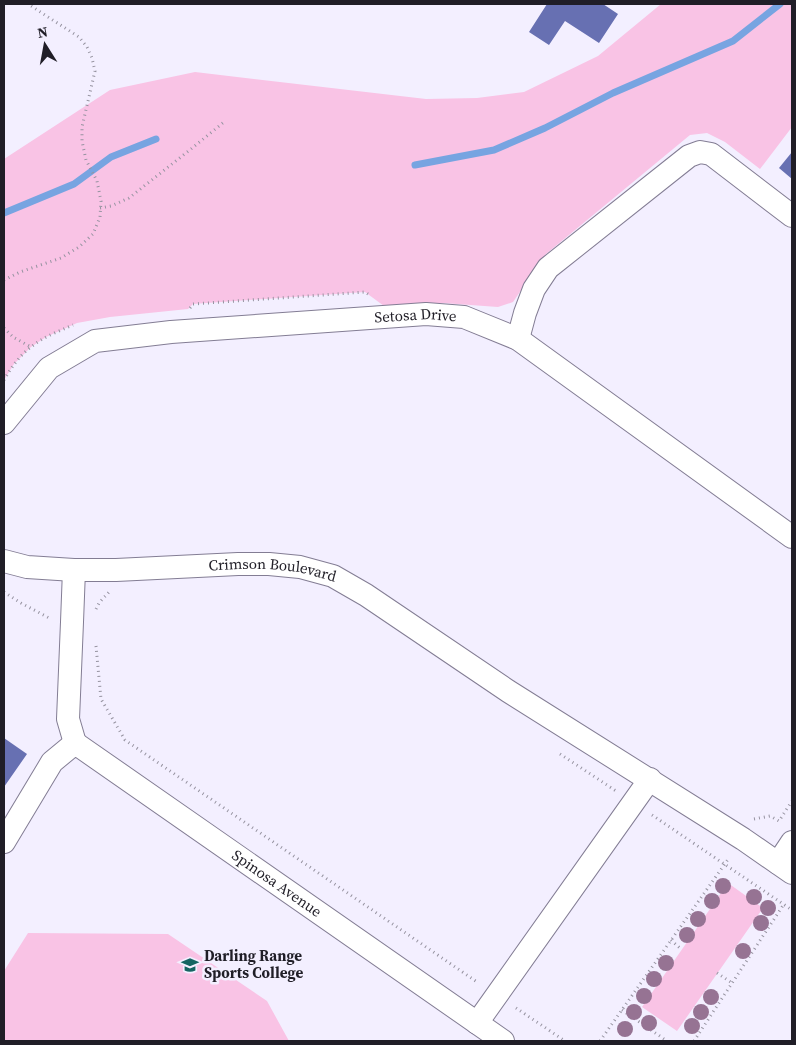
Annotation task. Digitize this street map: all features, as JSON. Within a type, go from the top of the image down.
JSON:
[{"type":"street","points":[[518,339],[534,289],[548,268],[689,156],[700,152],[711,154],[792,216]]},
{"type":"street","name":"Setosa Drive","points":[[4,423],[49,368],[95,341],[171,332],[426,314],[464,317],[518,339],[792,537]]},
{"type":"street","name":"Crimson Boulevard","points":[[4,560],[27,567],[74,570],[269,564],[300,567],[333,576],[366,595],[508,691],[650,779],[785,868]]},
{"type":"street","points":[[4,842],[52,762],[75,743],[68,719],[74,570]]},
{"type":"street","name":"Spinosa Avenue","points":[[75,743],[503,1041]]},
{"type":"street","points":[[477,1023],[650,779]]},
{"type":"street","points":[[785,868],[792,842]]},
{"type":"path","points":[[4,280],[20,272],[61,258],[79,247],[93,234],[100,217],[101,201],[97,181],[87,162],[82,141],[82,127],[95,71],[92,58],[87,47],[79,37],[28,4]]},
{"type":"path","points":[[100,208],[111,206],[129,198],[224,122]]},
{"type":"path","points":[[4,328],[13,337],[30,347]]},
{"type":"path","points":[[4,592],[21,604],[54,621],[72,622],[93,614],[111,590]]},
{"type":"path","points":[[96,642],[101,699],[125,740],[565,1041]]},
{"type":"path","points":[[552,748],[792,910]]},
{"type":"path","points":[[600,1041],[743,839],[754,818],[770,816],[778,821],[792,801]]},
{"type":"path","points":[[694,1041],[784,904]]},
{"type":"path","points":[[671,940],[682,950]]},
{"type":"path","points":[[717,973],[732,983]]},
{"type":"path","points":[[622,1010],[667,1041]]},
{"type":"shaded area","points":[[661,4],[792,4],[792,127],[760,169],[725,142],[707,133],[690,135],[546,254],[513,302],[498,307],[443,303],[384,306],[365,292],[193,304],[188,309],[110,317],[77,323],[46,337],[31,347],[14,364],[4,380],[4,159],[110,90],[195,72],[426,99],[477,98],[524,92],[598,56]]},
{"type":"shaded area","points":[[728,883],[763,908],[677,1031],[642,1007]]},
{"type":"shaded area","points":[[28,933],[168,934],[267,1001],[289,1041],[4,1041],[4,971]]},
{"type":"building","points":[[547,4],[603,4],[618,14],[599,43],[565,21],[549,45],[529,32]]},
{"type":"building","points":[[792,152],[792,179],[779,168]]},
{"type":"building","points":[[4,738],[27,754],[4,787]]},
{"type":"waterway","points":[[415,165],[494,150],[545,128],[613,93],[733,41],[780,4]]},
{"type":"waterway","points":[[4,213],[74,184],[111,157],[156,139]]},
{"type":"place","name":"Darling Range Sports College","points":[[190,965]]}]
